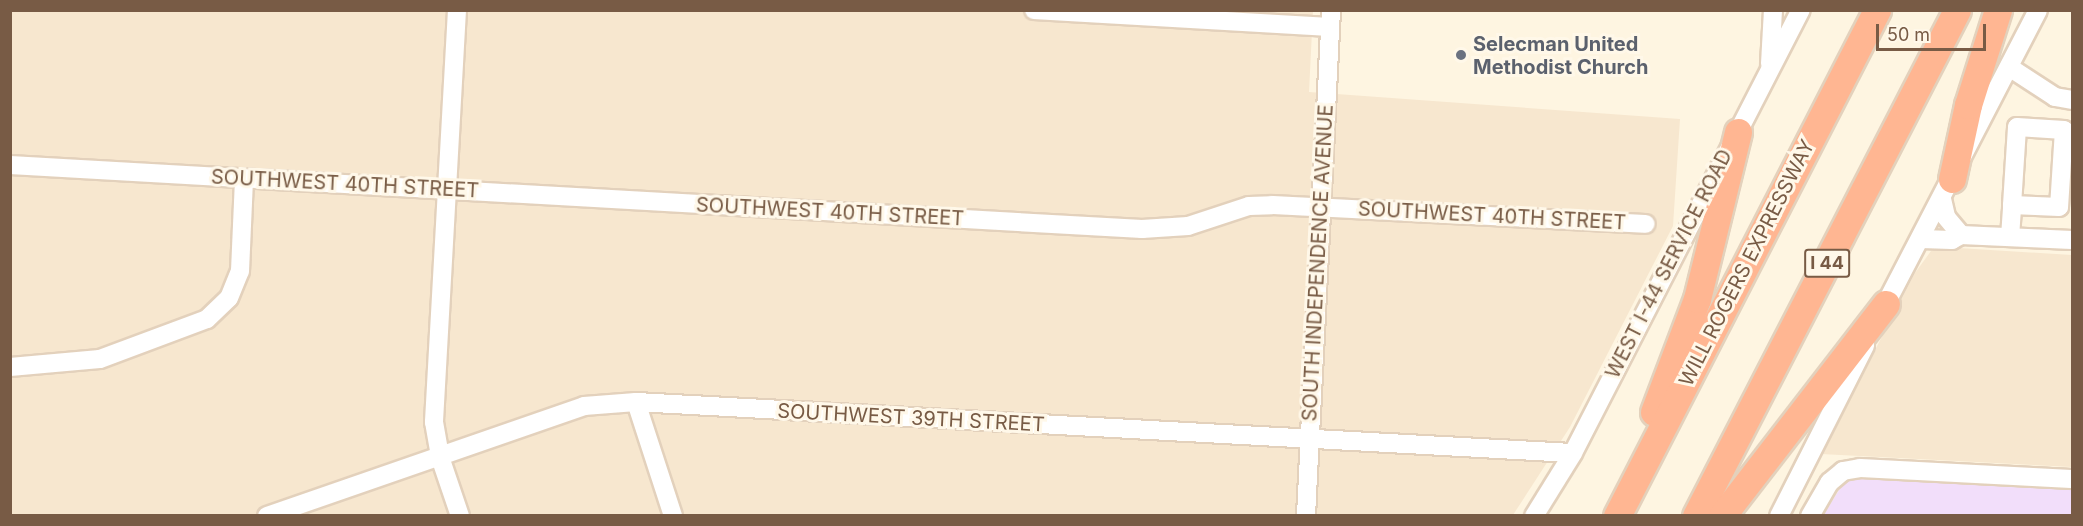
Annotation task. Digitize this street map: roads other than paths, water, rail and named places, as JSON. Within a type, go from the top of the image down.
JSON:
[{"type":"highway","name":"WILL ROGERS EXPRESSWAY","points":[[1618,514],[1877,10]]},
{"type":"highway","name":"I 44","points":[[1696,516],[1957,10]]},
{"type":"highway","points":[[1947,189],[1968,105],[1998,10]]},
{"type":"highway","points":[[1618,514],[1697,299],[1738,132]]},
{"type":"highway","points":[[1722,516],[1886,304]]},
{"type":"street","points":[[457,10],[434,411],[440,457],[460,516]]},
{"type":"street","points":[[1034,10],[1330,19]]},
{"type":"street","points":[[1770,72],[1773,10]]},
{"type":"street","name":"WEST I-44 SERVICE ROAD","points":[[1534,516],[1573,453],[1801,10]]},
{"type":"street","points":[[1779,516],[2038,10]]},
{"type":"street","name":"SOUTH INDEPENDENCE AVENUE","points":[[1306,516],[1330,19]]},
{"type":"street","points":[[2009,67],[2055,97],[2073,100]]},
{"type":"street","points":[[2010,237],[2012,205],[2017,127],[2064,130],[2059,207],[2012,205]]},
{"type":"street","name":"SOUTHWEST 40TH STREET","points":[[10,165],[1155,230],[1188,226],[1249,207],[1321,207],[1646,224]]},
{"type":"street","points":[[10,367],[100,359],[207,319],[228,298],[240,271],[244,178]]},
{"type":"street","points":[[1947,189],[1946,217],[1960,235]]},
{"type":"street","points":[[1922,239],[1952,240],[1960,235],[2073,240]]},
{"type":"street","points":[[636,402],[673,516]]},
{"type":"street","name":"SOUTHWEST 39TH STREET","points":[[267,516],[584,406],[636,402],[1310,442],[1573,453]]},
{"type":"street","points":[[1810,516],[1830,482],[1843,471],[1860,468],[2073,479]]},
{"type":"place","name":"Selecman United Methodist Church","points":[[1461,55]]}]
